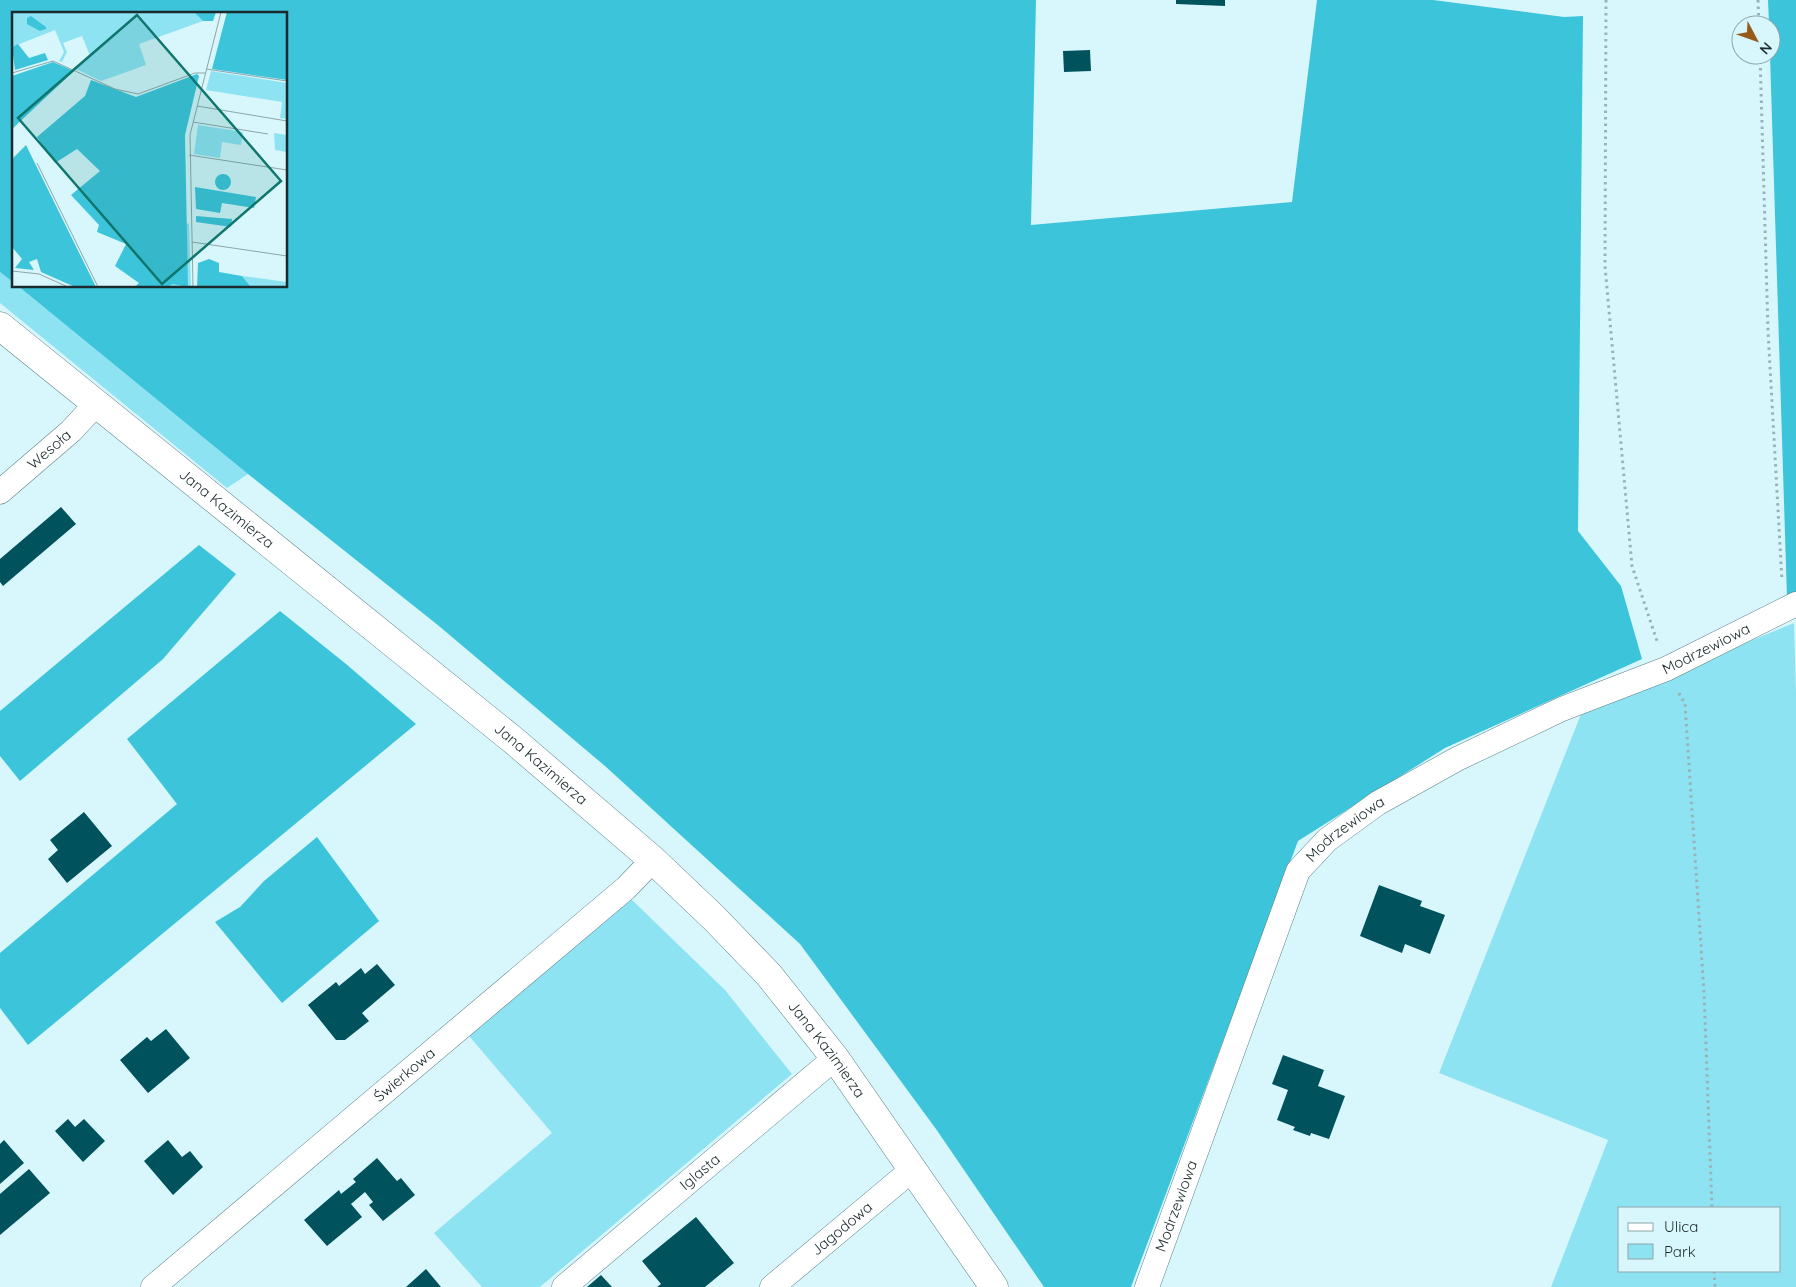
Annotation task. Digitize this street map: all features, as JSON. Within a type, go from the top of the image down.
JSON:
[{"type":"main road","name":"Jana Kazimierza","points":[[0,326],[513,740],[654,860],[714,918],[768,975],[835,1058],[994,1287]]},
{"type":"street","name":"Wesoła","points":[[0,492],[71,431],[96,404]]},
{"type":"street","name":"Modrzewiowa","points":[[1147,1287],[1298,871],[1327,840],[1378,803],[1456,759],[1562,709],[1666,669],[1790,607]]},
{"type":"street","name":"Świerkowa","points":[[153,1287],[619,895],[654,860]]},
{"type":"street","name":"Iglasta","points":[[564,1287],[835,1058]]},
{"type":"street","name":"Jagodowa","points":[[772,1287],[913,1170]]},
{"type":"path","points":[[1606,0],[1605,266],[1632,566],[1666,669],[1685,704],[1704,992],[1712,1207]]},
{"type":"path","points":[[1758,0],[1759,15]]},
{"type":"path","points":[[1760,65],[1768,331],[1790,607]]},
{"type":"path","points":[[1714,1272],[1715,1287]]},
{"type":"green space","points":[[0,272],[12,281],[12,288],[20,288],[248,474],[227,488],[0,303]]},
{"type":"green space","points":[[1794,623],[1796,691],[1796,1287],[1551,1287],[1608,1140],[1439,1073],[1583,709]]},
{"type":"green space","points":[[628,896],[725,990],[792,1074],[540,1287],[482,1287],[434,1233],[552,1133],[469,1036]]},
{"type":"shaded area","points":[[0,0],[1036,0],[1031,225],[1292,202],[1317,0],[1433,0],[1564,17],[1583,16],[1578,531],[1621,586],[1642,659],[1445,748],[1298,841],[1131,1287],[1044,1287],[936,1129],[800,944],[605,766],[439,626],[248,474],[20,288],[288,288],[288,12],[12,12],[12,281],[0,272]]},
{"type":"shaded area","points":[[1768,0],[1796,0],[1796,593],[1787,598],[1770,65],[1781,65],[1781,15],[1769,15]]},
{"type":"shaded area","points":[[199,545],[236,574],[163,659],[20,781],[0,756],[0,711]]},
{"type":"shaded area","points":[[280,611],[416,724],[28,1045],[0,1008],[0,953],[177,804],[127,739]]},
{"type":"shaded area","points":[[317,837],[379,921],[282,1003],[215,922],[240,907],[264,881]]},
{"type":"building","points":[[1176,0],[1225,0],[1225,6],[1176,4]]},
{"type":"building","points":[[1090,50],[1091,71],[1064,72],[1063,51]]},
{"type":"building","points":[[61,507],[76,524],[3,586],[0,582],[0,559]]},
{"type":"building","points":[[84,812],[112,846],[67,883],[48,859],[58,850],[50,840]]},
{"type":"building","points":[[1379,885],[1422,901],[1420,906],[1445,915],[1430,954],[1405,944],[1402,953],[1360,936]]},
{"type":"building","points":[[377,964],[395,985],[362,1013],[369,1021],[345,1040],[336,1040],[308,1005],[336,982],[339,986],[361,968],[365,974]]},
{"type":"building","points":[[166,1029],[190,1058],[148,1093],[120,1060],[147,1037],[151,1041]]},
{"type":"building","points":[[1283,1055],[1324,1070],[1318,1086],[1345,1096],[1329,1139],[1311,1133],[1310,1136],[1293,1130],[1295,1127],[1277,1120],[1288,1090],[1272,1084]]},
{"type":"building","points":[[68,1119],[75,1127],[84,1119],[105,1141],[83,1162],[55,1131]]},
{"type":"building","points":[[4,1140],[24,1163],[0,1184],[0,1144]]},
{"type":"building","points":[[168,1140],[182,1157],[190,1151],[203,1167],[173,1195],[144,1161]]},
{"type":"building","points":[[377,1158],[397,1181],[401,1178],[415,1195],[383,1221],[369,1205],[373,1202],[365,1192],[351,1204],[362,1217],[327,1246],[304,1220],[339,1190],[341,1194],[356,1182],[353,1179]]},
{"type":"building","points":[[29,1169],[50,1193],[0,1235],[0,1194]]},
{"type":"building","points":[[696,1217],[734,1263],[705,1287],[657,1287],[661,1284],[642,1261]]},
{"type":"building","points":[[426,1269],[441,1287],[406,1287]]},
{"type":"building","points":[[601,1275],[612,1287],[587,1287]]}]
